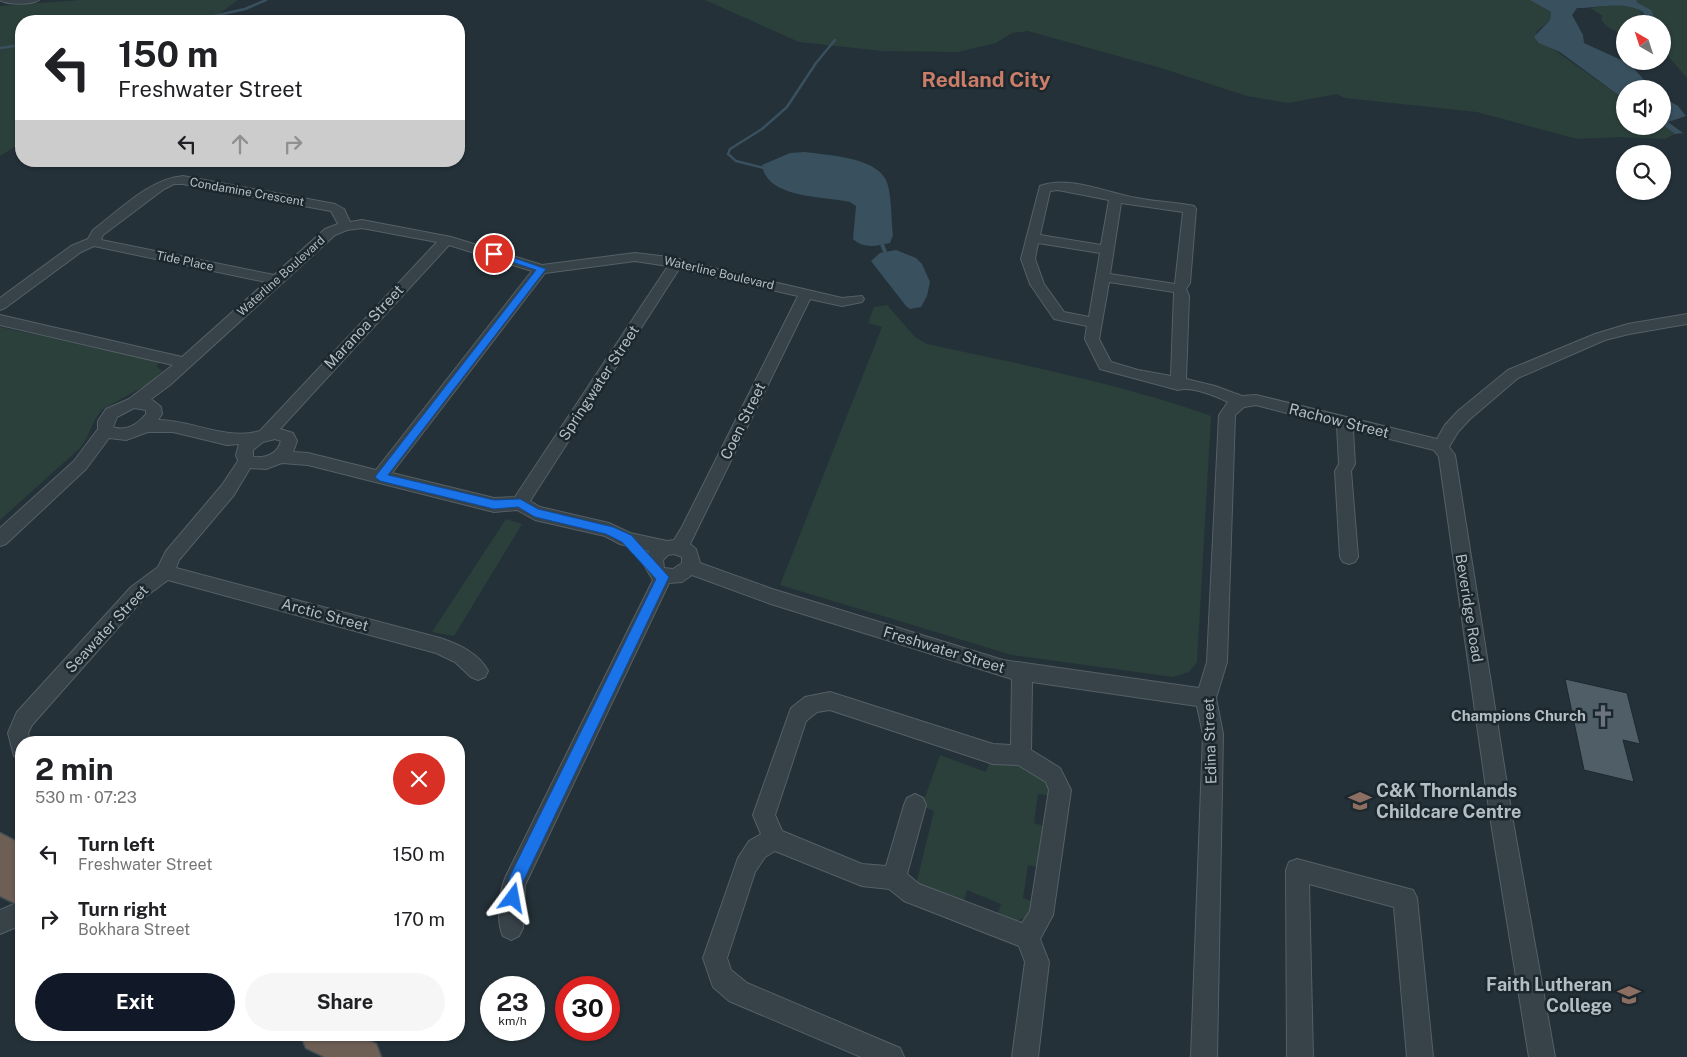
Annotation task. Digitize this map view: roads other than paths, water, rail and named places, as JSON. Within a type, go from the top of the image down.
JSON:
[{"type":"highway","points":[[0,849],[15,858]]},
{"type":"highway","points":[[0,878],[15,887]]},
{"type":"highway","points":[[331,1041],[364,1057]]},
{"type":"street","points":[[5,0],[34,0]]},
{"type":"street","name":"Condamine Crescent","points":[[0,305],[76,249],[93,242],[98,233],[160,186],[172,181],[183,180],[335,208],[345,226]]},
{"type":"street","points":[[1094,323],[1064,318],[1054,312],[1036,284],[1028,259],[1044,189],[1048,186],[1190,209],[1183,283],[1179,289]]},
{"type":"street","name":"Rachow Street","points":[[1116,198],[1092,339],[1105,365],[1178,385],[1228,395],[1240,401],[1256,400],[1439,445]]},
{"type":"street","name":"Waterline Boulevard","points":[[106,430],[105,426],[108,417],[120,408],[134,403],[166,381],[330,232],[345,226],[362,224],[446,240],[541,269],[635,257],[677,262],[842,302],[857,300]]},
{"type":"street","points":[[1032,238],[1108,250]]},
{"type":"street","name":"Maranoa Street","points":[[273,437],[282,415],[446,240]]},
{"type":"street","name":"Tide Place","points":[[93,242],[277,280]]},
{"type":"street","name":"Springwater Street","points":[[520,503],[677,262]]},
{"type":"street","points":[[380,477],[541,269]]},
{"type":"street","points":[[1103,277],[1179,289]]},
{"type":"street","points":[[1178,385],[1182,296],[1179,289]]},
{"type":"street","name":"Coen Street","points":[[673,547],[689,531],[806,294]]},
{"type":"street","points":[[1439,445],[1446,441],[1451,429],[1464,415],[1513,374],[1600,337],[1628,329],[1687,319]]},
{"type":"street","points":[[0,320],[185,363]]},
{"type":"street","name":"Waterline Boulevard","points":[[150,415],[166,381]]},
{"type":"street","name":"Edina Street","points":[[1204,1057],[1213,734],[1206,698],[1217,662],[1227,415],[1232,406],[1240,401]]},
{"type":"street","points":[[134,403],[150,415],[173,426],[227,439],[273,437],[308,459]]},
{"type":"street","points":[[0,539],[80,465],[129,433],[150,415]]},
{"type":"street","points":[[1346,422],[1347,464],[1343,471],[1349,557]]},
{"type":"street","points":[[80,465],[106,430],[115,434],[129,433]]},
{"type":"street","points":[[273,437],[285,452],[279,458]]},
{"type":"street","name":"Seawater Street","points":[[19,736],[24,719],[138,592],[166,572],[172,556],[228,490],[250,458],[273,437]]},
{"type":"street","points":[[227,439],[250,458],[308,459],[494,505],[520,503],[535,513],[609,530],[626,539],[658,571],[676,577],[690,567],[692,557],[689,552],[673,547],[626,539]]},
{"type":"street","name":"Beveridge Road","points":[[1439,445],[1447,455],[1501,816],[1542,1057]]},
{"type":"street","points":[[511,928],[514,884],[658,571],[656,555],[673,547]]},
{"type":"street","name":"Freshwater Street","points":[[690,567],[771,596],[1003,669],[1206,698]]},
{"type":"street","name":"Arctic Street","points":[[166,572],[440,646],[462,656],[478,671]]},
{"type":"street","points":[[1020,755],[1022,672]]},
{"type":"street","points":[[1026,1057],[1037,962],[1027,937],[912,893],[894,878],[862,875],[774,839],[764,816],[798,715],[812,703],[830,701],[993,754],[1020,755],[1053,775],[1060,790],[1041,915],[1027,937]]},
{"type":"street","points":[[894,878],[914,805]]},
{"type":"street","points":[[774,839],[757,849],[746,866],[715,958],[722,978],[738,992],[891,1057]]},
{"type":"street","points":[[1300,1057],[1297,870],[1405,898],[1420,1057]]},
{"type":"street","points":[[0,922],[15,916]]},
{"type":"water","points":[[1530,0],[1637,0],[1636,2],[1651,10],[1653,15],[1644,15],[1636,8],[1620,5],[1577,8],[1572,15],[1583,35],[1584,43],[1616,58],[1616,70],[1635,70],[1644,80],[1616,80],[1616,93],[1560,52],[1539,43],[1534,37],[1550,20],[1551,12]]},
{"type":"water","points":[[1671,102],[1678,106],[1686,116],[1671,121]]},
{"type":"water","points":[[1671,124],[1683,133],[1675,134],[1671,131]]},
{"type":"water","points":[[804,152],[850,158],[872,166],[880,172],[886,180],[889,192],[893,235],[890,243],[875,246],[861,244],[853,239],[856,206],[850,202],[812,197],[785,190],[774,184],[766,176],[762,165],[790,153]]},
{"type":"water","points":[[896,250],[916,258],[922,264],[930,282],[927,296],[921,307],[910,309],[906,306],[871,261],[880,253]]},
{"type":"waterway","points":[[218,15],[245,9],[266,0]]},
{"type":"waterway","points":[[768,169],[736,161],[728,154],[730,149],[762,129],[787,107],[816,63],[835,40]]},
{"type":"waterway","points":[[0,48],[15,46]]},
{"type":"waterway","points":[[880,239],[885,252]]},
{"type":"place","name":"Champions Church","points":[[1603,716]]},
{"type":"place","name":"C&K Thornlands Childcare Centre","points":[[1360,801]]},
{"type":"place","name":"Faith Lutheran College","points":[[1629,995]]},
{"type":"district","name":"Redland City","points":[[986,80]]}]
